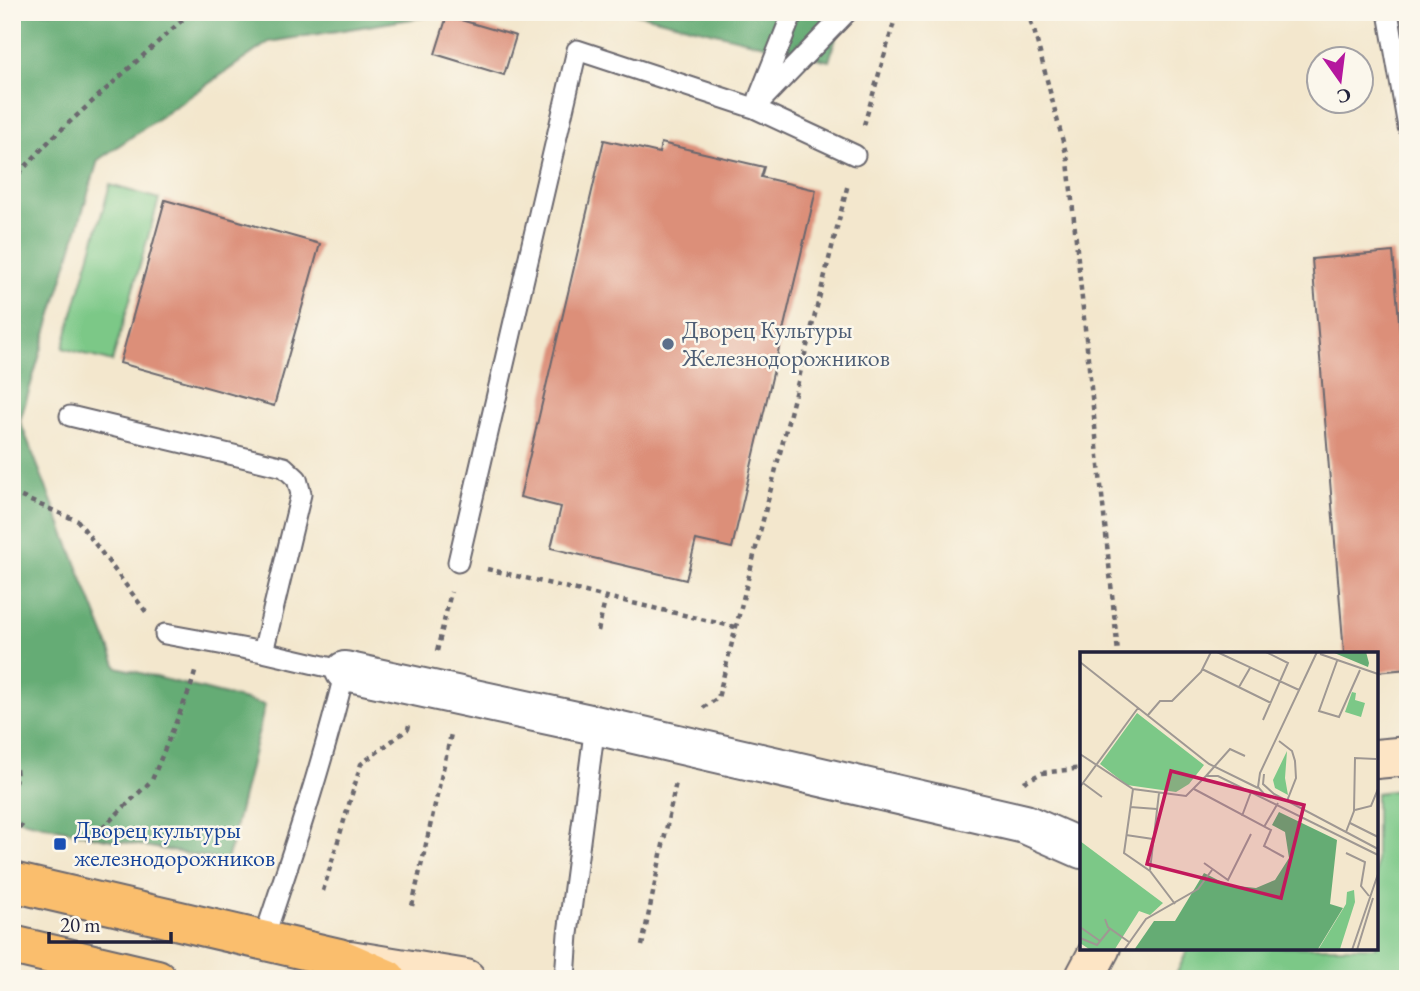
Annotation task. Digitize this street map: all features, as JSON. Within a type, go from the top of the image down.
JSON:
[{"type":"main road","points":[[1378,760],[1408,756]]},
{"type":"main road","points":[[12,882],[339,958],[466,979]]},
{"type":"main road","points":[[12,945],[157,979]]},
{"type":"main road","points":[[1084,979],[1100,949]]},
{"type":"main road","points":[[339,958],[387,979]]},
{"type":"street","points":[[345,671],[595,725],[1025,824],[1080,848]]},
{"type":"lane","points":[[754,108],[793,12]]},
{"type":"lane","points":[[754,108],[847,12]]},
{"type":"lane","points":[[1388,12],[1408,127]]},
{"type":"lane","points":[[458,562],[577,50],[754,108],[855,155]]},
{"type":"lane","points":[[70,416],[284,467],[297,479],[301,494],[263,652]]},
{"type":"lane","points":[[164,634],[263,652],[345,671],[332,724],[263,940]]},
{"type":"lane","points":[[565,979],[568,934],[595,725]]},
{"type":"path","points":[[12,181],[51,139],[191,12]]},
{"type":"path","points":[[521,12],[583,19],[581,12]]},
{"type":"path","points":[[718,698],[855,155],[897,12]]},
{"type":"path","points":[[1027,12],[1068,161],[1118,652]]},
{"type":"path","points":[[12,493],[78,521],[135,600],[164,634]]},
{"type":"path","points":[[323,891],[361,764],[408,729],[436,654],[458,562],[735,627]]},
{"type":"path","points":[[598,631],[606,597]]},
{"type":"path","points":[[88,842],[152,780],[191,686],[204,641]]},
{"type":"path","points":[[412,906],[450,739]]},
{"type":"path","points":[[642,946],[684,747]]},
{"type":"path","points":[[12,760],[18,769],[12,788]]},
{"type":"path","points":[[1042,773],[1080,768]]},
{"type":"path","points":[[12,817],[25,830]]},
{"type":"green space","points":[[12,12],[455,12],[269,42],[98,160],[20,421],[117,667],[265,705],[227,861],[106,839],[12,818]]},
{"type":"green space","points":[[630,12],[844,12],[829,61]]},
{"type":"green space","points":[[110,185],[159,199],[112,362],[63,348]]},
{"type":"green space","points":[[1408,789],[1408,979],[1174,979],[1188,949],[1378,949],[1378,793]]},
{"type":"building","points":[[447,16],[516,36],[504,75],[435,54]]},
{"type":"building","name":"Дворец Культуры Железнодорожников","points":[[604,140],[659,153],[661,143],[764,167],[761,177],[816,190],[732,548],[696,540],[686,580],[551,548],[561,507],[520,497]]},
{"type":"building","points":[[165,200],[320,244],[274,406],[120,363]]},
{"type":"building","points":[[1393,252],[1408,425],[1408,669],[1378,672],[1378,652],[1344,652],[1312,259]]},
{"type":"place","name":"Дворец Культуры Железнодорожников","points":[[668,344]]},
{"type":"place","name":"Дворец культуры железнодорожников","points":[[60,844]]}]
